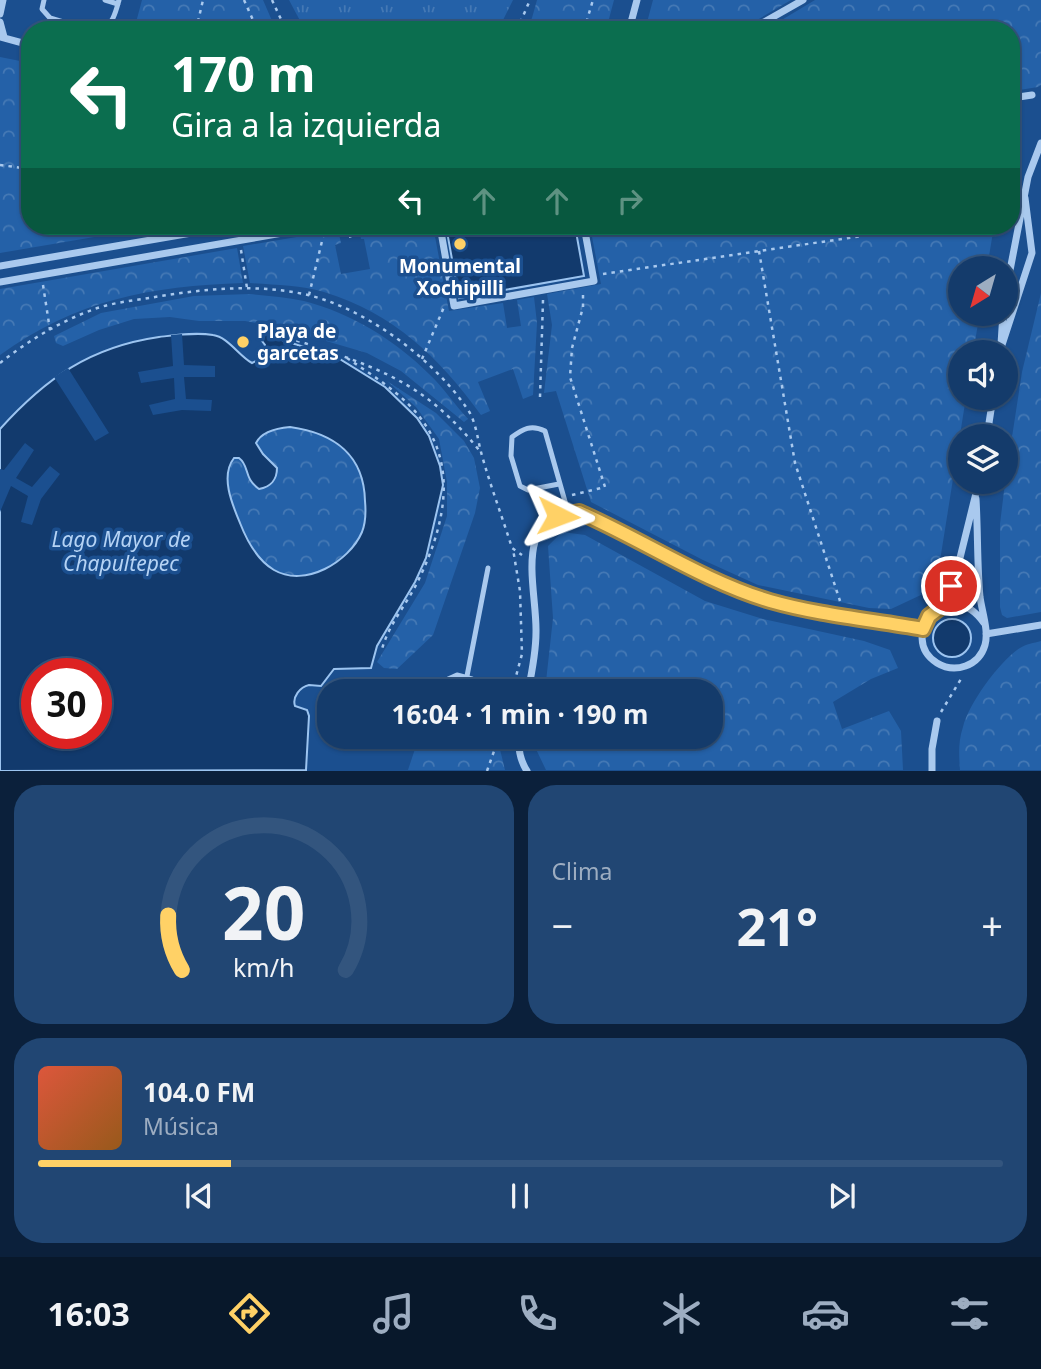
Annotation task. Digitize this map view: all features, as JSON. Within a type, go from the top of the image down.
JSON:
[{"type":"street","points":[[0,15],[3,0]]},
{"type":"street","points":[[631,21],[637,0]]},
{"type":"street","points":[[766,21],[803,0]]},
{"type":"street","points":[[0,22],[2,37],[21,42]]},
{"type":"street","points":[[1020,97],[1032,95]]},
{"type":"street","points":[[1020,222],[1035,154],[1041,143]]},
{"type":"street","points":[[1004,340],[1032,253],[1025,198]]},
{"type":"street","points":[[0,266],[180,235]]},
{"type":"street","points":[[0,282],[270,235]]},
{"type":"street","points":[[442,235],[454,306],[594,281],[585,235]]},
{"type":"street","points":[[1013,256],[1017,235]]},
{"type":"street","points":[[941,607],[957,570],[977,494]]},
{"type":"street","points":[[976,499],[980,594],[986,634],[985,645],[981,655],[971,664],[953,668],[935,662],[923,645],[923,629],[929,616],[941,607],[958,604],[977,614],[984,623]]},
{"type":"street","points":[[531,679],[537,631],[531,561],[535,537],[545,524],[568,512],[579,512],[604,523],[695,570],[770,601],[923,629]]},
{"type":"street","points":[[986,634],[1041,625]]},
{"type":"street","points":[[932,771],[932,749],[937,722]]},
{"type":"street","points":[[518,749],[527,771]]},
{"type":"lane","points":[[44,0],[42,9],[50,18],[60,21]]},
{"type":"lane","points":[[105,0],[118,2],[111,21]]},
{"type":"lane","points":[[1032,253],[1041,254]]},
{"type":"lane","points":[[559,484],[528,490],[520,486],[511,456],[512,438],[524,429],[537,427],[545,431],[568,512]]},
{"type":"lane","points":[[467,676],[488,568]]},
{"type":"lane","points":[[448,679],[457,675],[470,679]]},
{"type":"path","points":[[198,21],[203,0]]},
{"type":"path","points":[[243,0],[254,21]]},
{"type":"path","points":[[271,0],[282,21]]},
{"type":"path","points":[[521,21],[530,0]]},
{"type":"path","points":[[587,21],[593,0]]},
{"type":"path","points":[[0,165],[21,168]]},
{"type":"path","points":[[309,295],[322,235]]},
{"type":"path","points":[[350,235],[351,241]]},
{"type":"path","points":[[593,276],[869,235]]},
{"type":"path","points":[[240,240],[247,288]]},
{"type":"path","points":[[760,251],[795,463],[844,615]]},
{"type":"path","points":[[41,275],[50,330]]},
{"type":"path","points":[[563,497],[605,487],[570,377],[572,348],[583,307],[582,283]]},
{"type":"path","points":[[0,363],[32,340],[94,309],[194,291],[247,288],[309,295],[363,317],[436,372],[467,408],[475,424],[481,452],[512,548],[520,591],[522,654],[515,679]]},
{"type":"path","points":[[540,397],[543,290]]},
{"type":"path","points":[[422,359],[443,307],[444,296]]},
{"type":"path","points":[[280,336],[378,368],[425,395],[456,421],[481,452]]},
{"type":"path","points":[[347,358],[385,385],[413,410],[438,450],[444,474],[444,493],[430,554],[416,586],[390,628],[382,649]]},
{"type":"path","points":[[512,548],[531,561]]},
{"type":"path","points":[[937,722],[946,702],[971,664]]},
{"type":"path","points":[[487,771],[495,749]]},
{"type":"green space","points":[[142,0],[263,0],[272,21],[136,21]]},
{"type":"green space","points":[[289,0],[513,0],[502,21],[300,21]]},
{"type":"green space","points":[[537,0],[614,0],[608,21],[530,21]]},
{"type":"green space","points":[[653,0],[791,0],[755,21],[647,21]]},
{"type":"green space","points":[[815,0],[1041,0],[1041,85],[1020,90],[1020,21],[780,21]]},
{"type":"green space","points":[[0,57],[21,61],[21,235],[106,235],[0,253]]},
{"type":"green space","points":[[308,235],[339,235],[341,243],[335,245],[341,274],[370,269],[364,239],[361,239],[360,235],[435,235],[449,311],[503,303],[507,328],[521,326],[517,300],[534,297],[537,323],[533,395],[523,399],[513,369],[478,382],[490,411],[481,415],[432,357],[393,325],[372,312],[324,292],[250,283],[243,246]]},
{"type":"green space","points":[[592,235],[992,235],[989,256],[948,256],[948,326],[978,326],[975,340],[948,340],[948,410],[964,410],[962,424],[948,424],[948,494],[951,494],[939,567],[934,581],[923,594],[891,609],[869,608],[758,585],[591,502],[556,391],[544,393],[552,325],[547,294],[601,284]]},
{"type":"green space","points":[[237,248],[243,283],[177,288],[116,300],[57,321],[0,355],[0,289]]},
{"type":"green space","points":[[1041,293],[1041,612],[1007,618],[1002,615],[1000,607],[1000,524],[1004,494],[1018,494],[1018,424],[1014,424],[1022,372]]},
{"type":"green space","points":[[250,294],[304,301],[339,313],[371,329],[416,362],[468,419],[464,422],[401,371],[367,353],[282,328],[245,321],[199,321],[170,317],[134,319],[99,330],[63,346],[56,343],[54,336],[101,313],[194,296]]},
{"type":"green space","points":[[387,381],[436,413],[464,441],[474,458],[480,488],[475,513],[433,635],[397,669],[384,668],[377,662],[425,583],[447,516],[447,482],[439,439],[416,407]]},
{"type":"green space","points":[[290,427],[320,435],[344,449],[359,471],[365,505],[362,532],[347,553],[325,569],[299,576],[285,575],[273,570],[257,555],[237,515],[228,481],[230,465],[234,458],[239,458],[245,463],[247,476],[259,489],[273,482],[272,462],[256,443],[266,433]]},
{"type":"green space","points":[[562,532],[585,535],[705,601],[763,619],[864,641],[890,650],[898,668],[871,679],[833,702],[842,729],[889,711],[901,731],[903,770],[546,770],[536,749],[723,749],[723,679],[546,679],[553,618],[548,546]]},
{"type":"green space","points":[[1041,641],[1041,770],[960,770],[961,733],[978,695],[1012,654],[1020,648]]},
{"type":"green space","points":[[415,749],[500,749],[505,770],[408,770]]},
{"type":"water","points":[[448,235],[577,235],[584,276],[459,298]]},
{"type":"water","name":"Lago Mayor de Chapultepec","points":[[267,327],[279,339],[338,358],[385,387],[417,418],[429,436],[440,466],[443,485],[426,558],[377,646],[371,668],[334,669],[326,679],[317,679],[317,686],[309,685],[298,693],[295,706],[307,710],[309,716],[306,770],[0,771],[0,429],[52,380],[90,357],[112,348],[159,337],[206,334],[224,339],[252,363],[262,358],[265,345],[259,337]],"holes":[[[290,427],[306,430],[333,441],[352,459],[363,485],[365,521],[356,543],[337,562],[312,574],[286,575],[268,566],[253,550],[231,499],[228,473],[234,458],[239,458],[254,485],[259,489],[263,488],[274,479],[277,468],[256,443],[266,433],[276,429]]]},
{"type":"water","points":[[952,619],[966,624],[971,638],[966,652],[952,657],[938,652],[933,638],[938,624]]},
{"type":"pier","points":[[182,334],[184,365],[215,366],[215,377],[184,377],[186,399],[212,400],[211,411],[182,410],[153,415],[149,405],[175,399],[174,378],[141,383],[138,372],[173,366],[171,335]]},
{"type":"pier","points":[[68,368],[109,433],[95,441],[54,377]]},
{"type":"pier","points":[[25,443],[34,450],[16,478],[32,487],[50,466],[60,474],[41,499],[32,525],[21,522],[28,496],[11,486],[0,512],[0,469],[4,470]]},
{"type":"place","name":"Monumental Xochipilli","points":[[460,244]]},
{"type":"place","name":"Playa de garcetas","points":[[243,342]]},
{"type":"route","points":[[558,516],[579,512],[718,581],[770,601],[870,620],[923,629],[929,616],[941,607],[951,586]]}]
